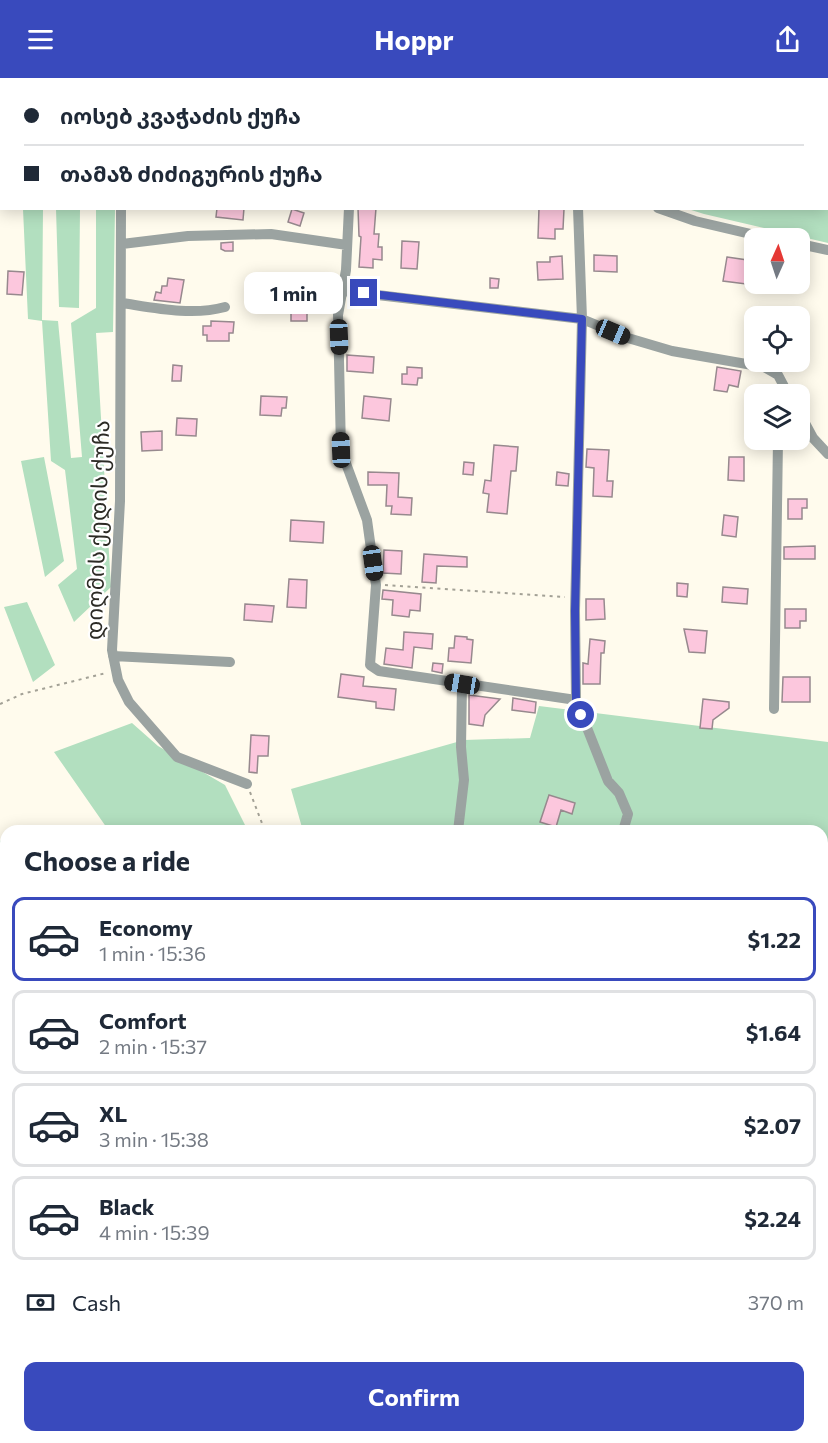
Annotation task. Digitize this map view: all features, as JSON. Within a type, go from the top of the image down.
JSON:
[{"type":"street","name":"დიღმის ქედის ქუჩა","points":[[121,210],[120,501],[113,656],[118,680],[129,702],[177,757],[247,784]]},
{"type":"street","points":[[349,210],[344,291],[338,315],[341,450],[367,520],[376,585],[369,660],[373,669],[576,700]]},
{"type":"street","points":[[578,210],[582,319],[575,598],[576,700],[608,781],[619,794],[628,814],[624,825]]},
{"type":"street","points":[[664,210],[696,221],[744,232]]},
{"type":"street","points":[[122,244],[188,236],[271,234],[347,244]]},
{"type":"street","points":[[810,246],[828,250]]},
{"type":"street","points":[[344,291],[582,319],[628,338],[672,351],[764,367],[778,375],[783,384]]},
{"type":"street","points":[[122,303],[160,309],[199,311],[225,307]]},
{"type":"street","points":[[778,375],[778,384]]},
{"type":"street","points":[[810,432],[828,454]]},
{"type":"street","points":[[774,709],[778,450]]},
{"type":"street","points":[[113,656],[230,662]]},
{"type":"street","points":[[459,825],[464,780],[461,747],[462,684]]},
{"type":"path","points":[[376,585],[575,598]]},
{"type":"path","points":[[0,704],[22,694],[116,670]]},
{"type":"path","points":[[247,784],[263,825]]},
{"type":"green space","points":[[23,210],[43,210],[42,320],[58,321],[71,458],[82,457],[71,323],[96,308],[96,210],[115,210],[113,332],[96,333],[111,587],[74,622],[58,585],[77,569],[65,470],[51,461],[42,321],[28,319]]},
{"type":"green space","points":[[56,210],[80,210],[79,308],[59,307]]},
{"type":"green space","points":[[691,210],[828,210],[828,243],[810,239],[810,228],[764,228]]},
{"type":"green space","points":[[44,457],[64,561],[45,577],[21,461]]},
{"type":"green space","points":[[27,602],[55,665],[33,682],[4,607]]},
{"type":"green space","points":[[539,706],[828,742],[828,825],[301,825],[291,789],[464,740],[530,738]]},
{"type":"green space","points":[[132,723],[158,746],[225,785],[245,825],[105,825],[54,752]]},
{"type":"building","points":[[217,210],[244,210],[243,220],[216,217]]},
{"type":"building","points":[[292,210],[304,213],[300,226],[288,222]]},
{"type":"building","points":[[358,210],[376,210],[374,234],[379,234],[378,247],[382,247],[382,260],[373,259],[373,268],[359,267],[361,237],[359,236]]},
{"type":"building","points":[[539,210],[564,210],[563,229],[555,229],[555,239],[538,238]]},
{"type":"building","points":[[402,241],[419,242],[417,269],[401,268]]},
{"type":"building","points":[[233,242],[233,251],[221,249],[221,243]]},
{"type":"building","points":[[594,255],[617,256],[617,272],[594,271]]},
{"type":"building","points":[[562,256],[563,279],[538,280],[537,262],[550,262],[550,257]]},
{"type":"building","points":[[727,257],[744,260],[744,284],[723,281]]},
{"type":"building","points":[[8,271],[24,272],[22,295],[7,294]]},
{"type":"building","points":[[168,278],[184,280],[180,303],[154,300],[156,292],[161,293],[162,286],[167,286]]},
{"type":"building","points":[[490,278],[499,279],[498,288],[490,288]]},
{"type":"building","points":[[300,283],[317,283],[317,300],[321,300],[321,310],[307,309],[307,321],[291,321],[291,304],[300,305]]},
{"type":"building","points":[[211,321],[234,322],[233,333],[229,333],[229,341],[207,341],[207,335],[203,335],[203,326],[211,326]]},
{"type":"building","points":[[347,355],[374,357],[373,373],[347,371]]},
{"type":"building","points":[[173,365],[182,366],[181,381],[172,381]]},
{"type":"building","points":[[407,367],[422,368],[422,378],[418,378],[417,385],[402,384],[402,374],[407,374]]},
{"type":"building","points":[[717,367],[741,371],[738,387],[729,385],[727,392],[714,390]]},
{"type":"building","points":[[261,396],[287,397],[286,408],[282,408],[281,416],[260,415]]},
{"type":"building","points":[[364,396],[391,399],[389,421],[362,418]]},
{"type":"building","points":[[177,418],[197,419],[196,436],[176,435]]},
{"type":"building","points":[[162,431],[162,450],[142,451],[141,432]]},
{"type":"building","points":[[494,445],[518,447],[516,471],[511,471],[507,514],[487,512],[489,494],[483,493],[485,480],[491,481]]},
{"type":"building","points":[[587,449],[609,450],[607,481],[613,481],[612,497],[593,496],[594,468],[586,467]]},
{"type":"building","points":[[729,457],[744,457],[744,481],[728,480]]},
{"type":"building","points":[[464,462],[474,463],[473,475],[463,474]]},
{"type":"building","points":[[368,472],[399,473],[398,497],[412,498],[411,515],[391,514],[392,506],[386,506],[387,485],[368,485]]},
{"type":"building","points":[[557,472],[569,474],[568,486],[556,485]]},
{"type":"building","points":[[788,499],[807,499],[807,508],[802,508],[802,519],[788,519]]},
{"type":"building","points":[[724,515],[738,517],[736,537],[722,535]]},
{"type":"building","points":[[291,520],[324,522],[323,543],[290,541]]},
{"type":"building","points":[[815,546],[815,559],[784,559],[784,547]]},
{"type":"building","points":[[384,550],[402,551],[401,574],[383,573]]},
{"type":"building","points":[[424,554],[467,557],[467,567],[437,566],[436,583],[422,582]]},
{"type":"building","points":[[289,579],[307,580],[306,608],[287,607]]},
{"type":"building","points":[[677,583],[688,584],[687,597],[677,596]]},
{"type":"building","points":[[723,587],[748,589],[747,604],[722,602]]},
{"type":"building","points":[[383,590],[421,594],[420,611],[410,610],[409,617],[392,615],[393,600],[382,599]]},
{"type":"building","points":[[586,599],[604,599],[605,619],[586,620]]},
{"type":"building","points":[[245,604],[274,606],[272,622],[244,620]]},
{"type":"building","points":[[785,609],[806,609],[806,621],[800,621],[800,628],[785,628]]},
{"type":"building","points":[[684,629],[707,631],[705,653],[689,652]]},
{"type":"building","points":[[404,632],[433,634],[432,649],[414,647],[412,668],[384,664],[386,648],[403,650]]},
{"type":"building","points":[[455,636],[473,640],[471,663],[448,661],[449,648],[454,648]]},
{"type":"building","points":[[590,639],[605,641],[604,653],[601,653],[600,684],[583,684],[583,663],[588,664]]},
{"type":"building","points":[[433,663],[443,664],[442,673],[432,671]]},
{"type":"building","points":[[341,674],[364,677],[363,686],[396,689],[394,710],[376,708],[376,702],[338,697]]},
{"type":"building","points":[[783,677],[810,677],[810,702],[782,702]]},
{"type":"building","points":[[469,695],[500,699],[485,715],[483,726],[469,724]]},
{"type":"building","points":[[513,698],[536,702],[535,713],[512,710]]},
{"type":"building","points":[[703,699],[729,702],[729,708],[713,720],[712,729],[700,728]]},
{"type":"building","points":[[251,735],[269,736],[268,756],[258,756],[257,773],[249,772]]},
{"type":"building","points":[[549,795],[575,803],[572,814],[561,810],[557,825],[540,822]]},
{"type":"route","points":[[364,293],[582,319],[575,611],[576,700],[581,715]]}]
